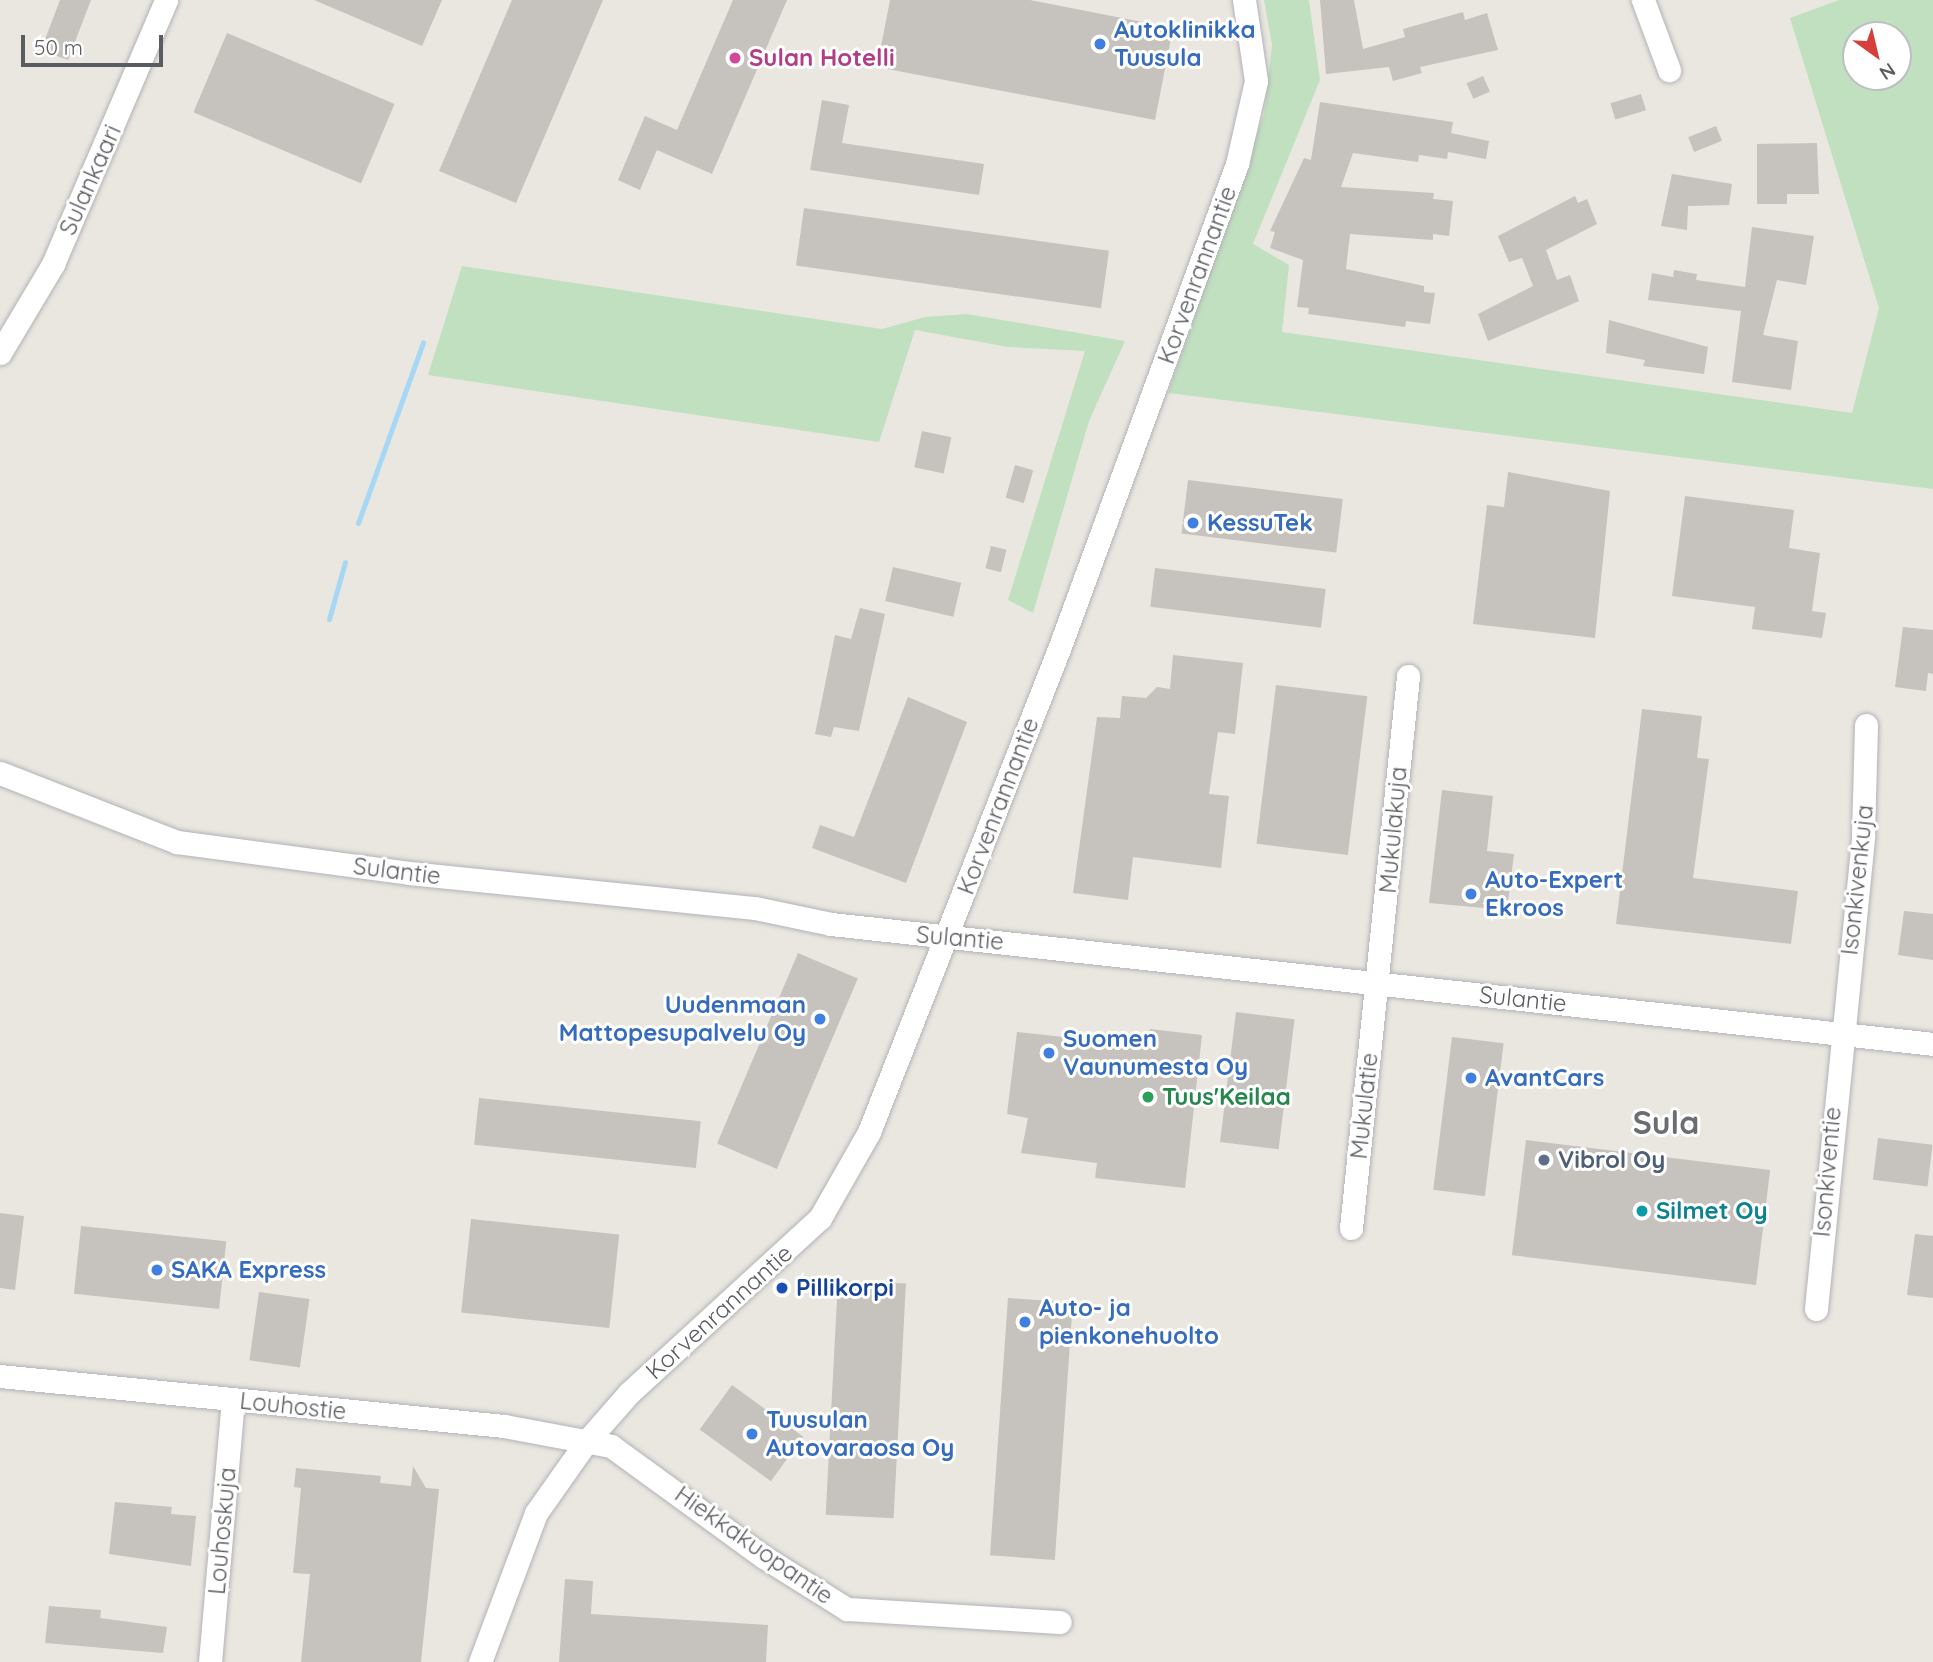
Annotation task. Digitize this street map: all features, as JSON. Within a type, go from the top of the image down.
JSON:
[{"type":"street","name":"Sulankaari","points":[[0,353],[64,241],[166,0]]},
{"type":"street","name":"Korvenrannantie","points":[[480,1662],[536,1513],[586,1441],[629,1393],[820,1218],[869,1132],[947,937],[1237,164],[1256,80],[1244,0]]},
{"type":"street","points":[[1643,0],[1669,70]]},
{"type":"street","name":"Mukulakuja","points":[[1377,984],[1408,676]]},
{"type":"street","name":"Isonkivenkuja","points":[[1840,1035],[1863,834],[1866,725]]},
{"type":"street","name":"Sulantie","points":[[0,773],[177,842],[409,873],[755,908],[831,924],[1933,1044]]},
{"type":"street","name":"Mukulatie","points":[[1351,1228],[1377,984]]},
{"type":"street","name":"Isonkiventie","points":[[1816,1309],[1840,1035]]},
{"type":"street","name":"Louhostie","points":[[0,1376],[504,1426],[586,1441]]},
{"type":"street","name":"Louhoskuja","points":[[210,1662],[233,1400]]},
{"type":"street","name":"Hiekkakuopantie","points":[[586,1441],[623,1453],[764,1558],[847,1609],[1060,1622]]},
{"type":"green space","points":[[1264,0],[1309,0],[1320,80],[1253,244],[1289,265],[1282,332],[1852,413],[1879,308],[1790,18],[1839,0],[1933,0],[1933,489],[1168,393],[1264,114],[1272,45]]},
{"type":"green space","points":[[462,266],[882,329],[925,317],[967,314],[1125,341],[1089,421],[1033,613],[1008,600],[1085,351],[1008,347],[915,330],[879,442],[428,375]]},
{"type":"building","points":[[60,0],[91,0],[68,60],[41,50]]},
{"type":"building","points":[[314,0],[442,0],[422,46]]},
{"type":"building","points":[[512,0],[603,0],[516,203],[439,171]]},
{"type":"building","name":"Sulan Hotelli","points":[[733,0],[787,0],[712,174],[657,150],[640,190],[618,180],[645,116],[677,130]]},
{"type":"building","points":[[890,0],[1030,0],[1173,28],[1155,120],[877,67]]},
{"type":"building","points":[[1320,0],[1354,0],[1363,49],[1405,37],[1403,29],[1463,12],[1465,20],[1487,13],[1498,50],[1420,67],[1422,73],[1393,81],[1389,67],[1326,74]]},
{"type":"building","points":[[227,33],[395,104],[361,183],[193,112]]},
{"type":"building","points":[[1483,76],[1490,92],[1473,99],[1467,83]]},
{"type":"building","points":[[1641,94],[1646,110],[1615,120],[1610,103]]},
{"type":"building","points":[[822,100],[849,105],[842,143],[984,164],[979,195],[810,170]]},
{"type":"building","points":[[1320,102],[1453,122],[1451,133],[1489,141],[1486,159],[1448,152],[1447,159],[1419,155],[1418,162],[1353,153],[1341,187],[1434,193],[1433,199],[1453,201],[1449,236],[1433,234],[1433,240],[1350,234],[1346,269],[1424,286],[1424,292],[1435,293],[1430,324],[1406,321],[1405,327],[1308,314],[1309,308],[1297,307],[1303,260],[1270,248],[1275,232],[1270,231],[1304,158],[1311,160]]},
{"type":"building","points":[[1716,126],[1722,141],[1694,152],[1688,137]]},
{"type":"building","points":[[1817,143],[1819,194],[1787,194],[1787,204],[1757,204],[1757,144]]},
{"type":"building","points":[[1672,174],[1732,184],[1729,205],[1688,206],[1687,230],[1661,226]]},
{"type":"building","points":[[1575,196],[1578,203],[1587,199],[1597,224],[1546,250],[1557,280],[1570,275],[1579,301],[1488,341],[1478,314],[1533,286],[1522,258],[1509,262],[1498,236]]},
{"type":"building","points":[[804,208],[1109,251],[1101,308],[796,265]]},
{"type":"building","points":[[1752,227],[1814,236],[1806,285],[1777,280],[1763,335],[1798,341],[1791,390],[1732,382],[1741,311],[1648,300],[1652,273],[1673,277],[1674,270],[1697,274],[1696,280],[1745,287]]},
{"type":"building","points":[[1609,320],[1708,347],[1704,374],[1643,366],[1645,360],[1606,353]]},
{"type":"building","points":[[922,431],[951,437],[944,473],[914,467]]},
{"type":"building","points":[[1015,465],[1033,470],[1024,503],[1006,498]]},
{"type":"building","points":[[1508,472],[1610,491],[1595,638],[1473,624],[1487,505],[1504,507]]},
{"type":"building","points":[[1188,480],[1343,499],[1336,553],[1181,534]]},
{"type":"building","points":[[1685,496],[1794,510],[1789,548],[1820,553],[1812,611],[1826,613],[1822,638],[1752,629],[1755,607],[1672,596]]},
{"type":"building","points":[[991,546],[1007,550],[1001,572],[985,568]]},
{"type":"building","points":[[893,567],[961,583],[953,617],[885,601]]},
{"type":"building","points":[[1155,568],[1326,589],[1321,628],[1150,607]]},
{"type":"building","points":[[860,608],[885,614],[859,731],[834,727],[831,737],[815,734],[835,635],[851,639]]},
{"type":"building","points":[[1903,627],[1933,630],[1933,674],[1928,673],[1926,691],[1895,687]]},
{"type":"building","points":[[1173,655],[1243,663],[1235,734],[1218,732],[1209,794],[1229,796],[1221,868],[1133,857],[1128,900],[1073,893],[1097,717],[1120,718],[1122,696],[1146,698],[1157,687],[1170,689]]},
{"type":"building","points":[[1276,685],[1367,696],[1348,855],[1257,844]]},
{"type":"building","points":[[908,697],[967,722],[906,883],[812,848],[820,825],[854,837]]},
{"type":"building","points":[[1642,709],[1702,716],[1697,758],[1709,759],[1693,878],[1798,891],[1791,944],[1616,924]]},
{"type":"building","points":[[1442,790],[1493,796],[1487,851],[1514,854],[1507,910],[1429,903]]},
{"type":"building","points":[[1904,911],[1933,914],[1933,960],[1898,955]]},
{"type":"building","points":[[798,953],[858,978],[777,1169],[717,1144]]},
{"type":"building","points":[[1236,1012],[1295,1019],[1279,1149],[1220,1142]]},
{"type":"building","points":[[1150,1029],[1202,1035],[1185,1188],[1095,1178],[1097,1163],[1021,1153],[1028,1118],[1007,1114],[1017,1032],[1148,1046]]},
{"type":"building","points":[[1452,1037],[1504,1043],[1485,1196],[1433,1190]]},
{"type":"building","points":[[479,1098],[701,1121],[696,1168],[474,1145]]},
{"type":"building","points":[[1878,1138],[1933,1145],[1927,1186],[1873,1180]]},
{"type":"building","name":"Silmet Oy","points":[[1526,1140],[1770,1170],[1756,1285],[1512,1255]]},
{"type":"building","points":[[0,1213],[24,1216],[15,1290],[0,1288]]},
{"type":"building","points":[[471,1219],[619,1235],[609,1328],[461,1312]]},
{"type":"building","points":[[81,1226],[226,1241],[219,1309],[74,1294]]},
{"type":"building","points":[[1915,1234],[1933,1236],[1933,1298],[1907,1295]]},
{"type":"building","points":[[838,1280],[906,1284],[894,1518],[826,1515]]},
{"type":"building","points":[[259,1292],[310,1299],[300,1367],[249,1360]]},
{"type":"building","points":[[1008,1298],[1073,1303],[1055,1560],[990,1555]]},
{"type":"building","name":"Tuusulan Autovaraosa Oy","points":[[732,1385],[803,1437],[771,1481],[700,1429]]},
{"type":"building","points":[[413,1466],[426,1488],[439,1489],[421,1662],[301,1662],[310,1574],[293,1573],[301,1488],[294,1487],[296,1468],[381,1476],[380,1483],[411,1486]]},
{"type":"building","points":[[115,1502],[172,1507],[171,1514],[196,1516],[191,1566],[109,1554]]},
{"type":"building","points":[[565,1579],[593,1581],[591,1614],[768,1625],[766,1662],[559,1662]]},
{"type":"building","points":[[49,1606],[101,1610],[100,1618],[167,1627],[163,1653],[45,1643]]},
{"type":"waterway","points":[[358,523],[423,342]]},
{"type":"waterway","points":[[329,619],[345,562]]},
{"type":"place","name":"Autoklinikka Tuusula","points":[[1100,44]]},
{"type":"place","name":"Sulan Hotelli","points":[[735,58]]},
{"type":"place","name":"KessuTek","points":[[1193,523]]},
{"type":"place","name":"Auto-Expert Ekroos","points":[[1471,894]]},
{"type":"place","name":"Uudenmaan Mattopesupalvelu Oy","points":[[820,1019]]},
{"type":"place","name":"Suomen Vaunumesta Oy","points":[[1049,1053]]},
{"type":"place","name":"AvantCars","points":[[1471,1078]]},
{"type":"place","name":"Tuus'Keilaa","points":[[1148,1097]]},
{"type":"place","name":"Vibrol Oy","points":[[1544,1160]]},
{"type":"place","name":"Silmet Oy","points":[[1642,1211]]},
{"type":"place","name":"SAKA Express","points":[[157,1270]]},
{"type":"place","name":"Pillikorpi","points":[[782,1288]]},
{"type":"place","name":"Auto- ja pienkonehuolto","points":[[1025,1322]]},
{"type":"place","name":"Tuusulan Autovaraosa Oy","points":[[752,1434]]},
{"type":"district","name":"Sula","points":[[1666,1122]]}]
